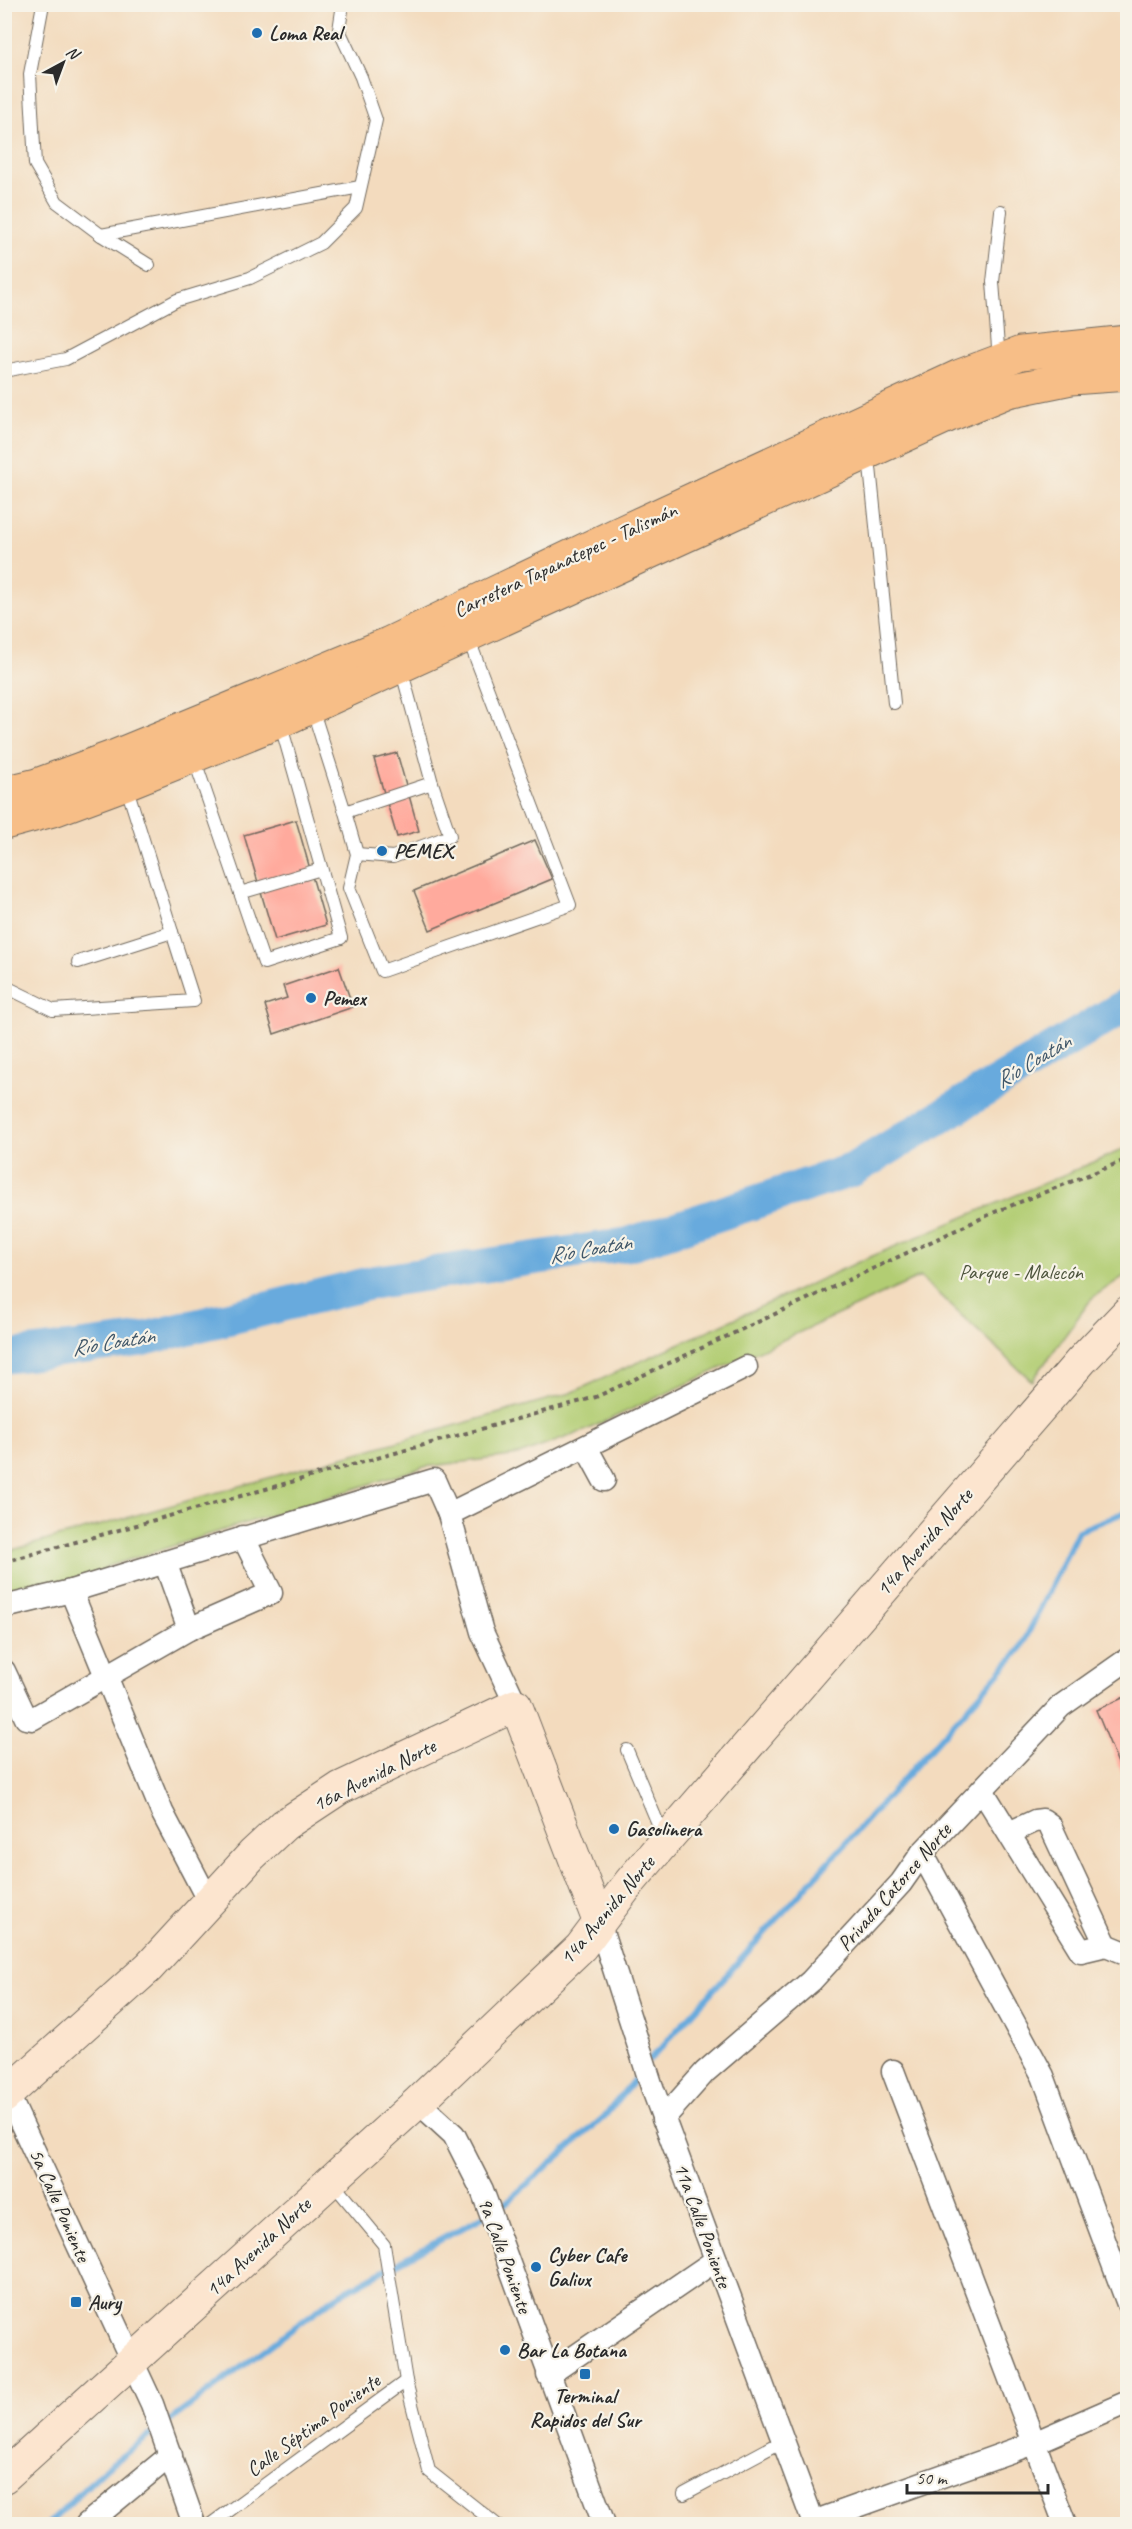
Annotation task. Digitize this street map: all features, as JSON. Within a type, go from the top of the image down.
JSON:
[{"type":"highway","name":"Carretera Tapanatepec - Talismán","points":[[858,440],[960,376],[1021,353],[1128,342]]},
{"type":"highway","name":"Carretera Tapanatepec - Talismán","points":[[4,823],[56,809],[121,770],[393,656],[858,440],[1008,391],[1071,378],[1128,374]]},
{"type":"highway","name":"Carretera Tapanatepec - Talismán","points":[[4,793],[37,784],[121,770]]},
{"type":"main road","name":"14a Avenida Norte","points":[[4,2477],[418,2102],[581,1947],[630,1882],[665,1841],[1081,1361],[1128,1312]]},
{"type":"main road","points":[[516,1705],[599,1922]]},
{"type":"main road","name":"16a Avenida Norte","points":[[6,2092],[149,1967],[252,1855],[284,1826],[321,1800],[369,1774],[516,1705]]},
{"type":"main road","points":[[579,1867],[630,1882]]},
{"type":"street","points":[[449,1514],[746,1368]]},
{"type":"street","points":[[586,1447],[604,1480]]},
{"type":"street","points":[[4,1607],[71,1591],[434,1480],[449,1514],[482,1632],[516,1705]]},
{"type":"street","points":[[4,1671],[26,1718],[32,1719],[189,1629],[271,1593],[243,1537]]},
{"type":"street","points":[[165,1562],[189,1629]]},
{"type":"street","points":[[71,1591],[104,1676],[162,1812],[208,1902]]},
{"type":"street","name":"Privada Catorce Norte","points":[[663,2119],[705,2072],[811,1981],[901,1883],[922,1853],[1061,1706],[1128,1659]]},
{"type":"street","points":[[982,1790],[1081,1951],[1106,1945],[1128,1954]]},
{"type":"street","points":[[1009,1833],[1035,1821],[1043,1820],[1050,1825],[1106,1945]]},
{"type":"street","points":[[922,1853],[1043,2076],[1128,2304]]},
{"type":"street","name":"11a Calle Poniente","points":[[599,1922],[663,2119],[814,2523]]},
{"type":"street","points":[[893,2071],[1065,2524]]},
{"type":"street","name":"5a Calle Poniente","points":[[6,2092],[152,2404],[194,2524]]},
{"type":"street","name":"9a Calle Poniente","points":[[418,2102],[454,2135],[482,2190],[604,2524]]},
{"type":"street","points":[[548,2375],[716,2260]]},
{"type":"street","points":[[814,2523],[1034,2443],[1128,2402]]},
{"type":"street","points":[[87,2524],[168,2447]]},
{"type":"lane","points":[[43,4],[30,74],[35,164],[57,202],[101,235],[149,265]]},
{"type":"lane","points":[[4,371],[66,359],[177,300],[250,278],[321,243],[356,208],[376,120],[361,77],[339,30],[343,4]]},
{"type":"lane","points":[[101,235],[360,187]]},
{"type":"lane","points":[[999,361],[993,282],[1001,211]]},
{"type":"lane","points":[[858,440],[870,467],[894,703]]},
{"type":"lane","points":[[307,693],[357,854],[349,888],[382,971],[570,904],[463,624]]},
{"type":"lane","points":[[357,854],[393,857],[450,836],[432,783],[405,683],[393,656]]},
{"type":"lane","points":[[188,742],[264,963],[341,938],[275,707]]},
{"type":"lane","points":[[4,986],[52,1010],[195,1001],[121,770]]},
{"type":"lane","points":[[345,812],[432,783]]},
{"type":"lane","points":[[240,893],[321,869]]},
{"type":"lane","points":[[78,962],[172,932]]},
{"type":"lane","points":[[627,1750],[665,1841]]},
{"type":"lane","name":"Calle Séptima Poniente","points":[[211,2524],[406,2381],[384,2245],[330,2180]]},
{"type":"lane","points":[[406,2381],[429,2471],[496,2524]]},
{"type":"lane","points":[[684,2494],[783,2441]]},
{"type":"path","points":[[4,1562],[596,1397],[995,1212],[1128,1158]]},
{"type":"green space","name":"Parque - Malecón","points":[[1127,1148],[1127,1274],[1092,1298],[1032,1381],[920,1277],[584,1431],[519,1455],[424,1467],[106,1567],[93,1582],[64,1589],[45,1581],[5,1592],[5,1552],[571,1393],[863,1260]]},
{"type":"building","points":[[397,753],[419,831],[397,837],[374,759]]},
{"type":"building","points":[[296,820],[326,925],[275,940],[244,835]]},
{"type":"building","points":[[535,840],[552,879],[430,930],[414,891]]},
{"type":"building","points":[[339,967],[353,1007],[274,1034],[265,1005],[287,998],[283,986]]},
{"type":"building","points":[[1127,1696],[1127,1785],[1096,1710]]},
{"type":"waterway","name":"Río Coatán","points":[[4,1357],[139,1340],[375,1282],[629,1244],[852,1170],[1128,1004]]},
{"type":"waterway","points":[[650,2060],[1020,1650],[1078,1531],[1128,1511]]},
{"type":"waterway","points":[[164,2425],[335,2297],[501,2207],[604,2117],[642,2070]]},
{"type":"waterway","points":[[48,2524],[106,2468],[156,2431]]},
{"type":"place","name":"Loma Real","points":[[257,33]]},
{"type":"place","name":"PEMEX","points":[[382,851]]},
{"type":"place","name":"Pemex","points":[[311,998]]},
{"type":"place","name":"Gasolinera","points":[[614,1829]]},
{"type":"place","name":"Cyber Cafe Galiux","points":[[536,2267]]},
{"type":"place","name":"Aury","points":[[76,2302]]},
{"type":"place","name":"Bar La Botana","points":[[505,2350]]},
{"type":"place","name":"Terminal Rapidos del Sur","points":[[585,2374]]}]
